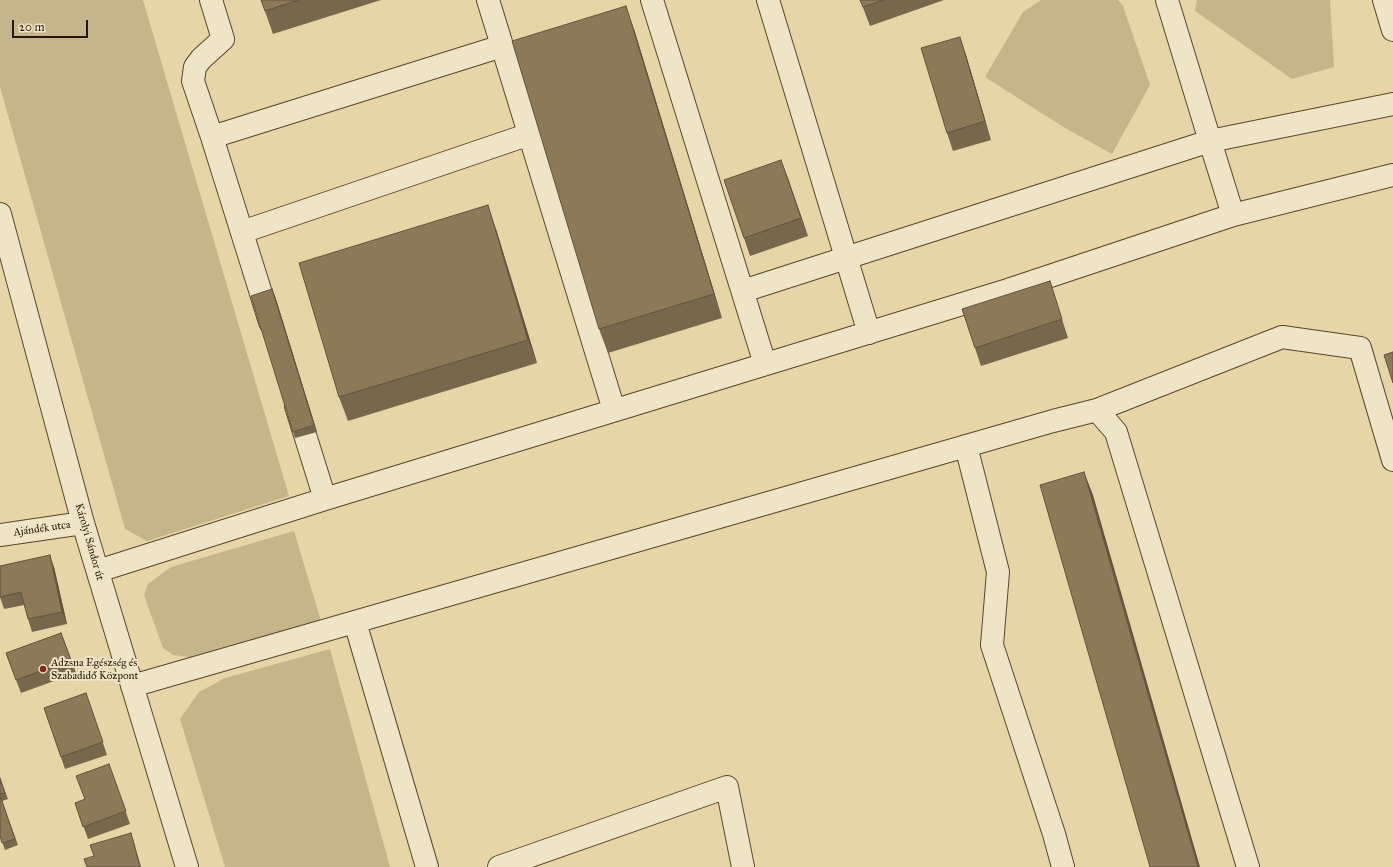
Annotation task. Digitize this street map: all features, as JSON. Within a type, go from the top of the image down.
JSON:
[{"type":"street","points":[[211,0],[223,39],[200,59],[195,67],[193,81],[275,339]]},
{"type":"street","points":[[488,0],[614,410]]},
{"type":"street","points":[[652,0],[765,364]]},
{"type":"street","points":[[768,0],[869,332]]},
{"type":"street","points":[[1167,0],[1234,215]]},
{"type":"street","points":[[1384,0],[1393,30]]},
{"type":"street","points":[[212,137],[502,46]]},
{"type":"street","points":[[743,291],[1210,141],[1393,104]]},
{"type":"street","points":[[242,232],[530,134]]},
{"type":"street","points":[[98,571],[325,499],[1008,290],[1234,215],[1393,175]]},
{"type":"street","name":"Károlyi Sándor út","points":[[0,214],[7,268],[187,867]]},
{"type":"street","points":[[132,686],[1053,421],[1097,410],[1282,337],[1360,348],[1393,460]]},
{"type":"street","points":[[289,384],[325,499]]},
{"type":"street","points":[[1097,410],[1116,432],[1248,867]]},
{"type":"street","points":[[966,446],[998,572],[992,645],[1054,834],[1063,867]]},
{"type":"street","name":"Ajándék utca","points":[[0,535],[83,523]]},
{"type":"street","points":[[355,622],[427,867]]},
{"type":"street","points":[[508,866],[727,787],[743,867]]},
{"type":"shaded area","points":[[0,0],[143,0],[289,496],[147,541],[125,529],[0,87]]},
{"type":"shaded area","points":[[1041,0],[1118,0],[1123,6],[1150,85],[1112,154],[1065,128],[985,77],[1023,12]]},
{"type":"shaded area","points":[[1197,0],[1330,0],[1334,67],[1292,79],[1195,11]]},
{"type":"shaded area","points":[[294,531],[321,621],[197,658],[173,655],[163,648],[144,595],[148,584],[171,567]]},
{"type":"shaded area","points":[[330,649],[390,867],[225,867],[180,719],[199,692],[225,678]]},
{"type":"building","points":[[261,0],[298,0],[265,11]]},
{"type":"building","points":[[860,0],[884,0],[863,7]]},
{"type":"building","points":[[626,6],[714,294],[599,329],[512,41]]},
{"type":"building","points":[[960,37],[985,121],[947,133],[921,48]]},
{"type":"building","points":[[781,160],[801,218],[744,238],[724,180]]},
{"type":"building","points":[[488,205],[528,340],[339,397],[299,263]]},
{"type":"building","points":[[1050,281],[1062,319],[975,348],[962,309]]},
{"type":"building","points":[[272,289],[314,425],[293,432],[251,296]]},
{"type":"building","points":[[1393,352],[1393,383],[1384,355]]},
{"type":"building","points":[[1084,472],[1198,867],[1150,867],[1040,485]]},
{"type":"building","points":[[50,555],[62,612],[28,619],[21,592],[0,597],[0,566]]},
{"type":"building","points":[[61,633],[71,660],[16,680],[6,653]]},
{"type":"building","points":[[86,693],[103,742],[61,757],[44,708]]},
{"type":"building","points":[[109,764],[126,811],[83,827],[75,803],[85,799],[76,776]]},
{"type":"building","points":[[0,778],[5,793],[0,794]]},
{"type":"building","points":[[0,798],[15,839],[2,843],[0,836]]},
{"type":"building","points":[[131,833],[140,867],[87,867],[84,859],[94,856],[90,845]]},
{"type":"place","name":"Adzsna Egészség és Szabadidő Központ","points":[[43,669]]}]
